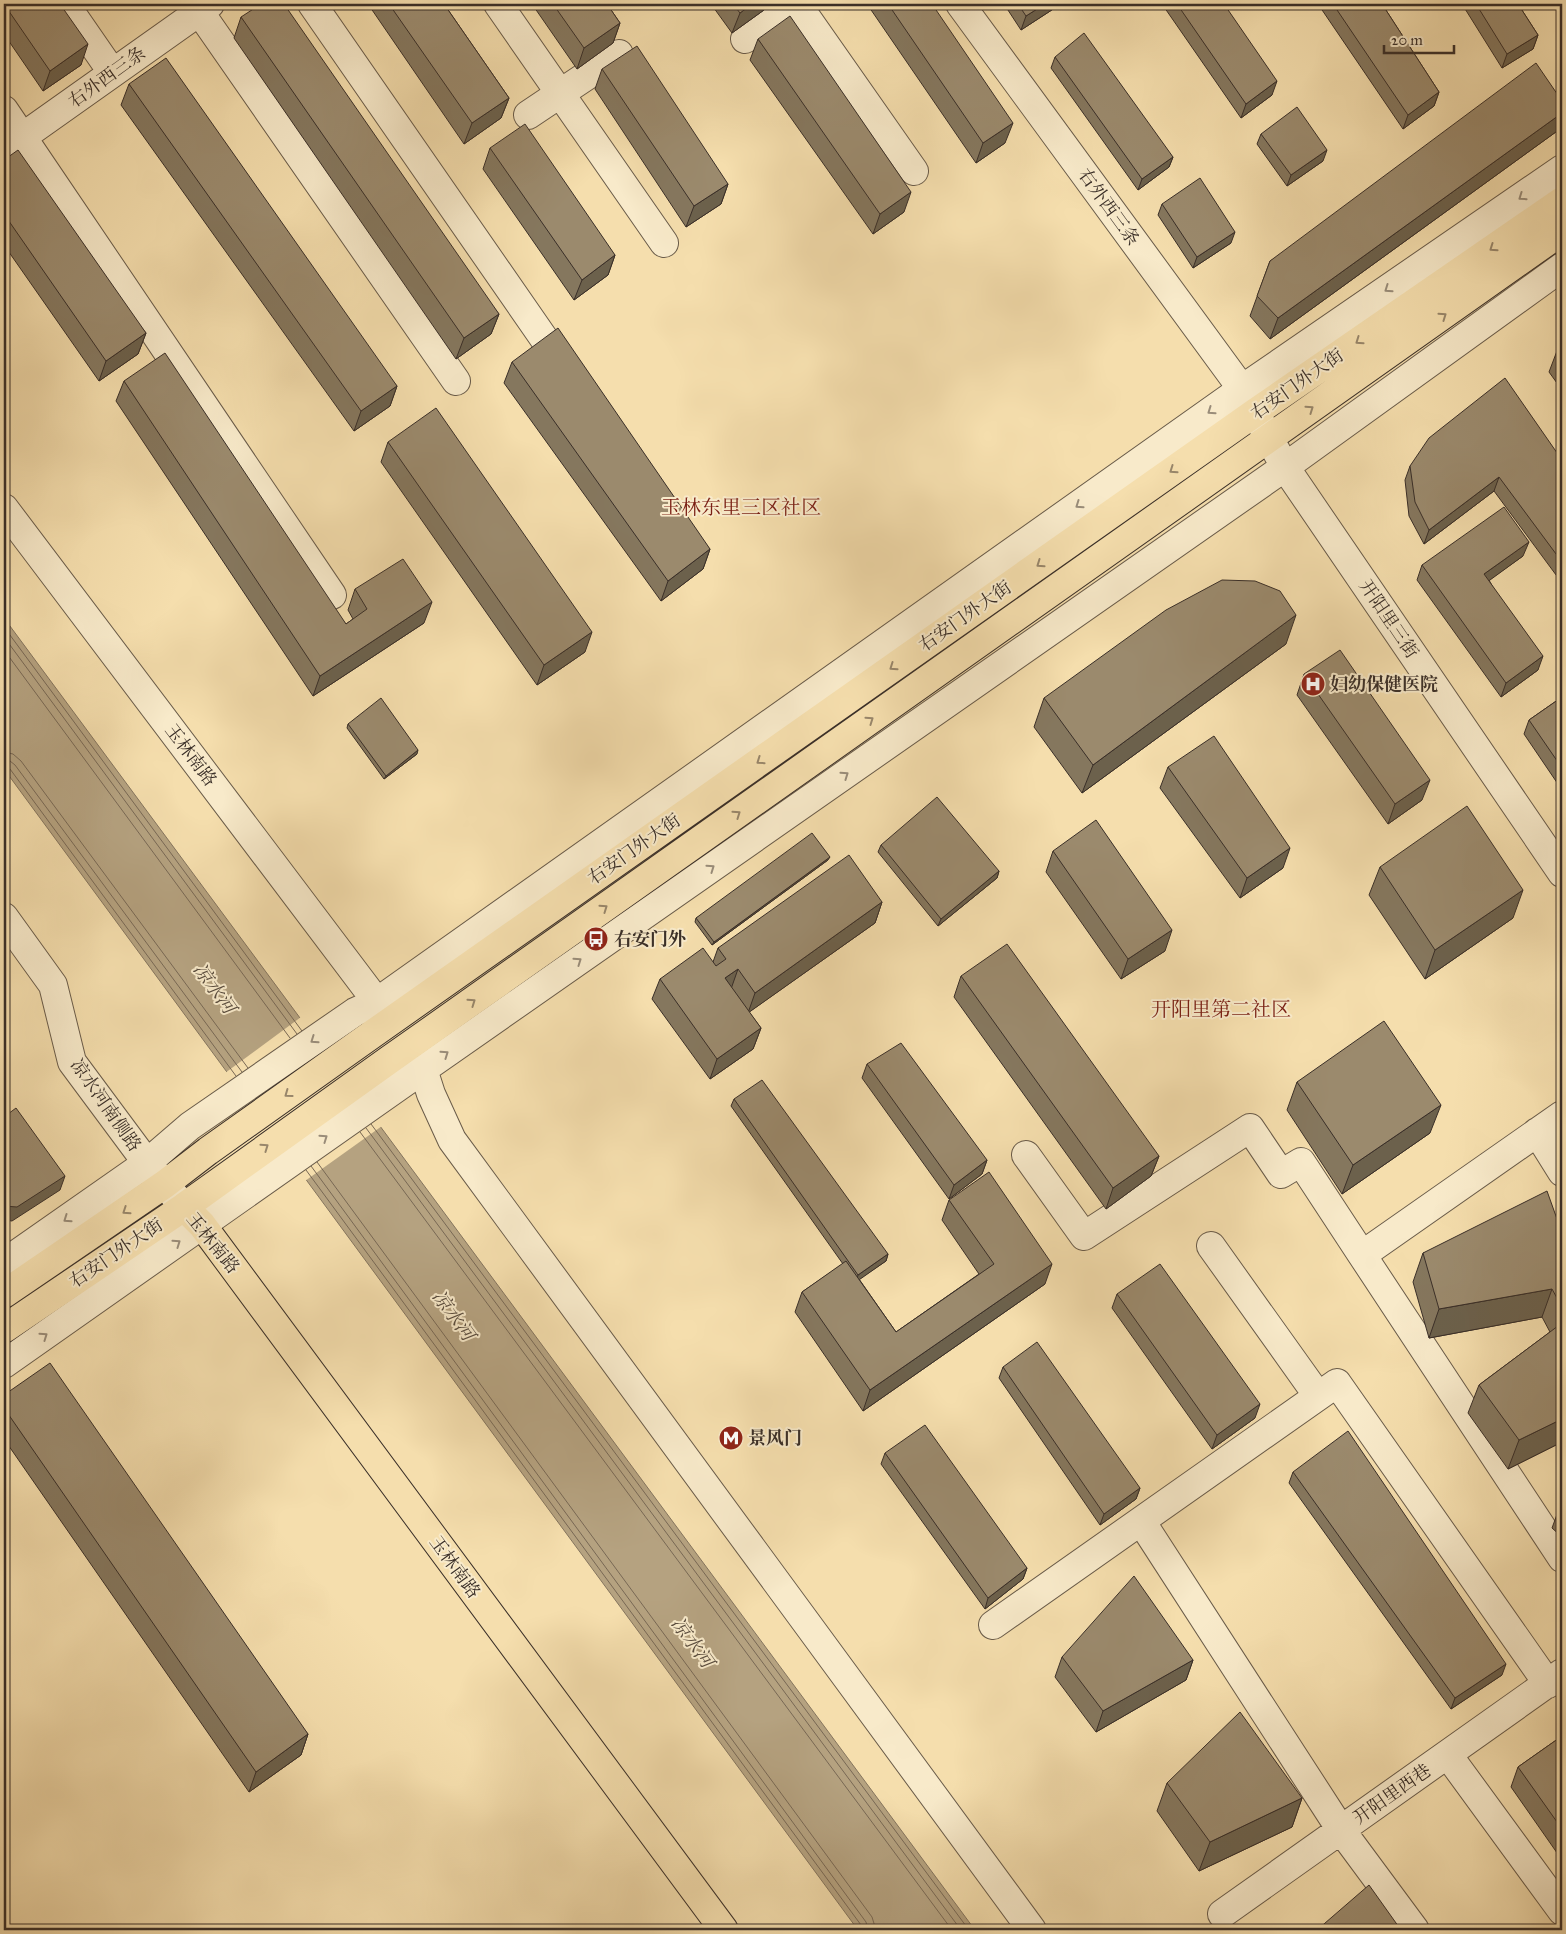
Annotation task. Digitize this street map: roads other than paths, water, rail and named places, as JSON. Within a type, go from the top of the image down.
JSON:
[{"type":"main road","name":"右安门外大街","points":[[4,1294],[165,1184],[208,1151],[1249,400],[1562,201]]},
{"type":"main road","name":"右安门外大街","points":[[4,1328],[193,1216],[234,1186],[389,1060],[1562,232]]},
{"type":"main road","name":"玉林南路","points":[[193,1216],[724,1930]]},
{"type":"street","points":[[65,4],[112,72]]},
{"type":"street","points":[[312,4],[545,340]]},
{"type":"street","points":[[498,4],[664,243]]},
{"type":"street","points":[[746,39],[798,4],[914,170]]},
{"type":"street","name":"右外西三条","points":[[960,4],[1249,400],[1270,437]]},
{"type":"street","points":[[205,8],[456,381]]},
{"type":"street","name":"右外西三条","points":[[13,144],[112,72],[205,8]]},
{"type":"street","points":[[528,115],[619,54]]},
{"type":"street","points":[[4,110],[13,144],[332,595]]},
{"type":"street","points":[[4,1263],[147,1163],[190,1126],[1249,400],[1562,169]]},
{"type":"street","points":[[234,1186],[414,1076],[1285,467],[1562,267]]},
{"type":"street","name":"开阳里三街","points":[[1270,437],[1285,467],[1562,873]]},
{"type":"street","name":"玉林南路","points":[[4,508],[366,1007]]},
{"type":"street","name":"凉水河南侧路","points":[[4,917],[53,985],[72,1062],[147,1163],[193,1216]]},
{"type":"street","points":[[414,1076],[431,1094],[452,1140],[1032,1930]]},
{"type":"street","points":[[1362,1255],[1562,1115]]},
{"type":"street","points":[[1026,1155],[1084,1236],[1250,1128],[1281,1174],[1301,1162],[1562,1558]]},
{"type":"street","points":[[1537,1132],[1562,1172]]},
{"type":"street","points":[[4,1364],[193,1216]]},
{"type":"street","points":[[1211,1246],[1318,1396]]},
{"type":"street","points":[[993,1625],[1337,1382],[1555,1679]]},
{"type":"street","points":[[1141,1521],[1341,1830],[1415,1930]]},
{"type":"street","name":"开阳里西巷","points":[[1222,1914],[1555,1679]]},
{"type":"street","points":[[1448,1755],[1562,1911]]},
{"type":"water","name":"凉水河","points":[[4,618],[975,1930],[858,1930],[4,769]]},
{"type":"place","name":"妇幼保健医院","points":[[1313,684]]},
{"type":"place","name":"右安门外","points":[[596,939]]},
{"type":"place","name":"景风门","points":[[731,1438]]},
{"type":"district","name":"玉林东里三区社区","points":[[741,507]]},
{"type":"district","name":"开阳里第二社区","points":[[1221,1009]]}]
